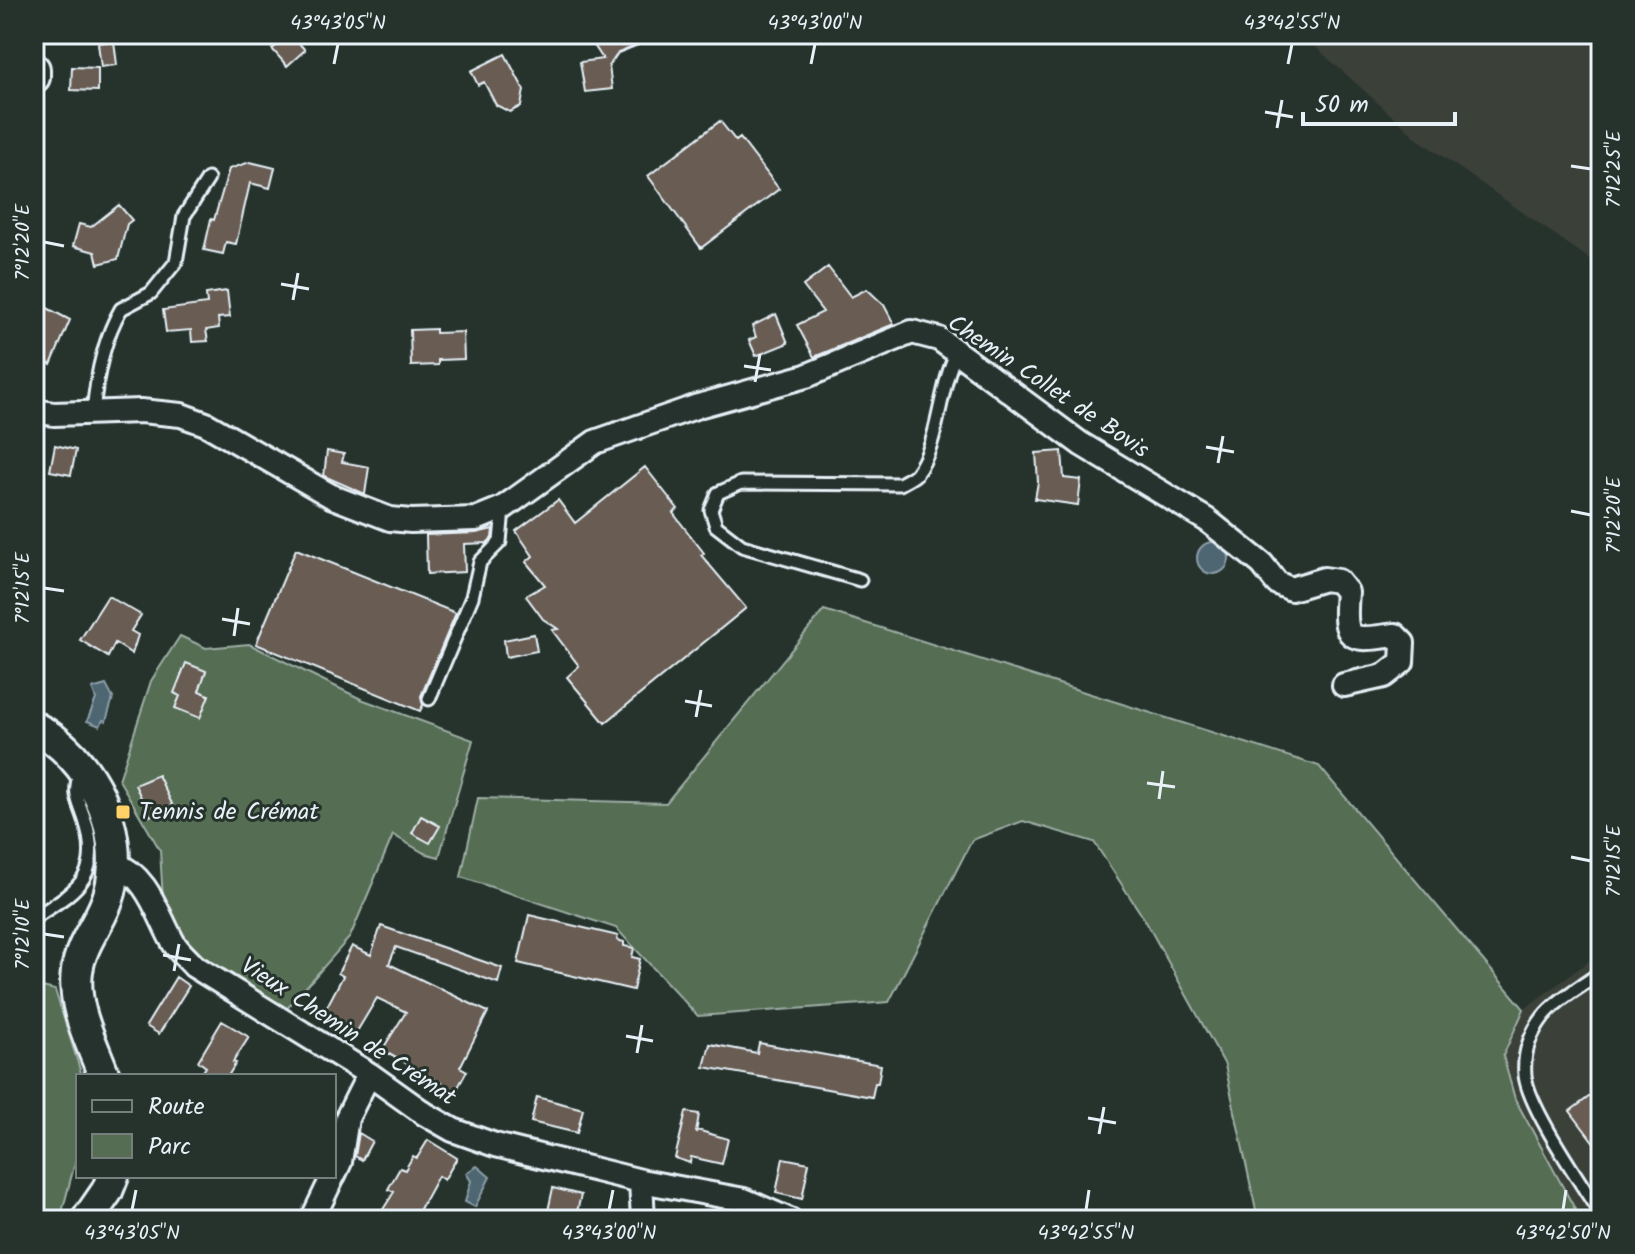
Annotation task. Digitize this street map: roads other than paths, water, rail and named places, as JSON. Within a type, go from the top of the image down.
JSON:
[{"type":"street","points":[[34,69],[34,77]]},
{"type":"street","name":"Chemin Collet de Bovis","points":[[34,411],[165,412],[192,419],[333,497],[390,519],[476,519],[503,508],[595,442],[698,406],[806,376],[912,332],[939,339],[1081,444],[1207,520],[1262,564],[1277,583],[1291,589],[1324,579],[1338,581],[1347,592],[1344,624],[1352,636],[1363,640],[1395,635],[1403,643],[1402,662],[1384,676],[1344,685]]},
{"type":"street","points":[[34,727],[62,746],[82,767],[109,823],[114,863],[110,894],[83,948],[77,970],[82,1017],[103,1074]]},
{"type":"street","name":"Vieux Chemin de Crémat","points":[[114,863],[124,867],[148,891],[175,945],[194,966],[453,1130],[495,1145],[641,1181],[744,1200],[790,1220]]},
{"type":"street","points":[[336,1171],[347,1118],[369,1074]]},
{"type":"street","points":[[87,1220],[112,1178]]},
{"type":"street","points":[[312,1220],[333,1178]]},
{"type":"street","points":[[641,1181],[643,1220]]},
{"type":"lane","points":[[93,413],[109,336],[121,309],[151,293],[176,262],[184,216],[208,179]]},
{"type":"lane","points":[[860,580],[742,546],[716,526],[711,510],[718,493],[741,483],[900,484],[915,476],[929,448],[946,373],[957,352]]},
{"type":"lane","points":[[429,699],[472,597],[480,562],[500,542],[503,508]]},
{"type":"lane","points":[[34,918],[83,882],[90,867],[91,846],[75,789],[82,767]]},
{"type":"lane","points":[[1601,972],[1545,1014],[1531,1035],[1525,1055],[1525,1077],[1534,1103],[1601,1215]]},
{"type":"water","points":[[1213,542],[1224,547],[1229,558],[1224,569],[1213,574],[1202,569],[1197,558],[1202,547]]},
{"type":"water","points":[[106,685],[113,698],[106,721],[103,720],[100,726],[87,721],[96,699],[92,689]]},
{"type":"water","points":[[477,1166],[490,1177],[475,1207],[465,1202],[471,1181],[466,1173]]},
{"type":"place","name":"Tennis de Crémat","points":[[123,812]]}]
